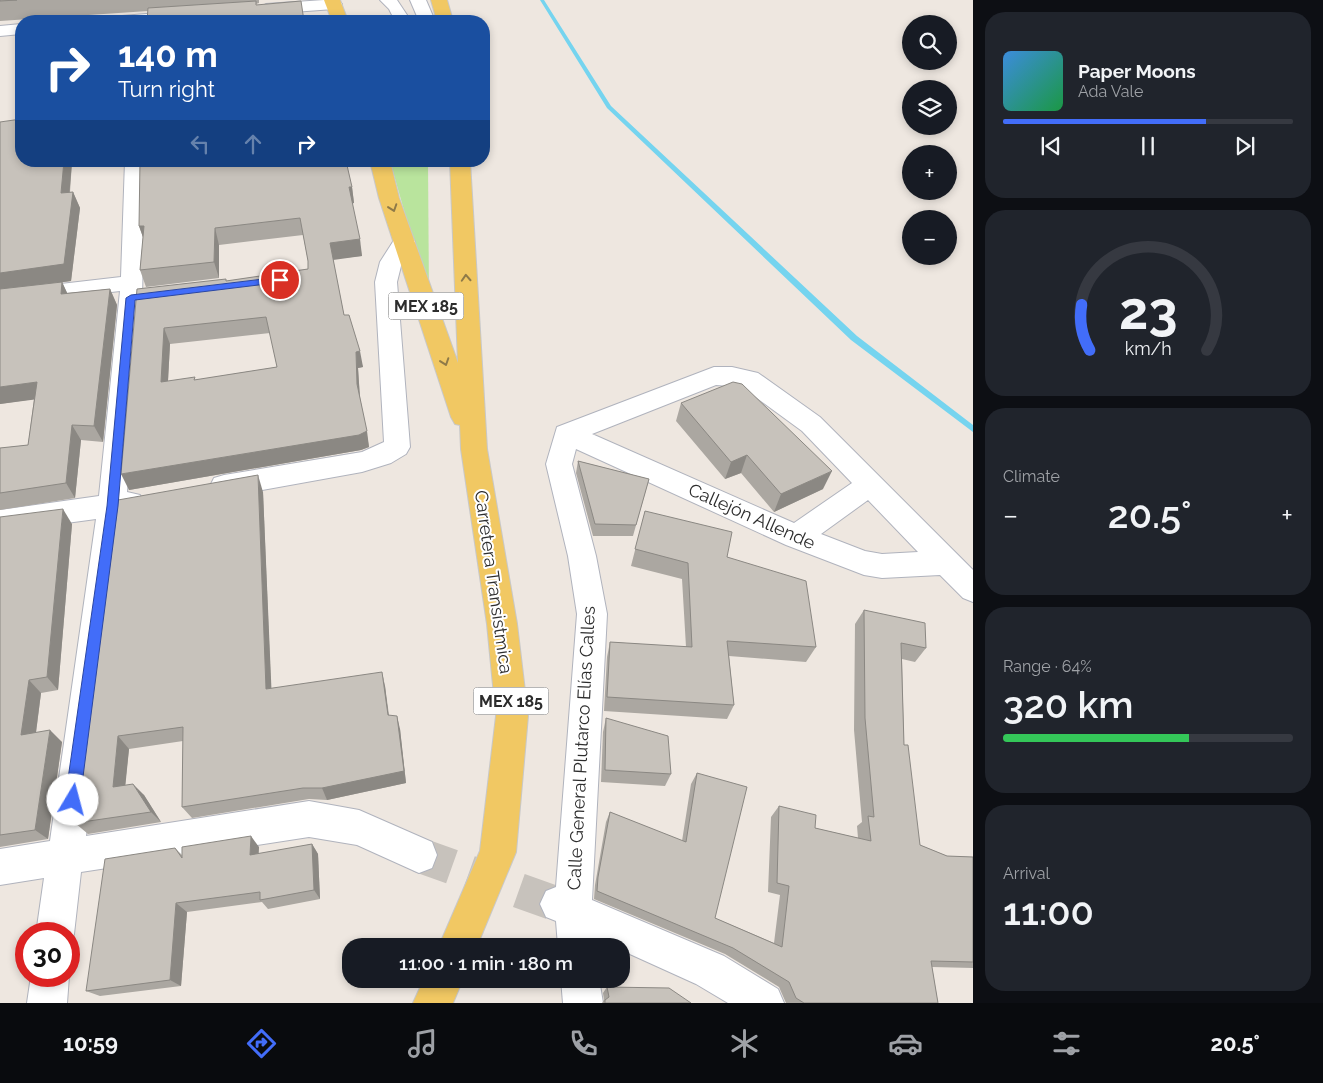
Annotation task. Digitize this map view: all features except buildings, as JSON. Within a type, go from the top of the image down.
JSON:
[{"type":"main road","points":[[439,0],[443,15]]},
{"type":"main road","points":[[333,2],[338,15]]},
{"type":"main road","name":"Carretera Transistmica","points":[[381,167],[389,198],[474,449]]},
{"type":"main road","name":"Carretera Transistmica","points":[[460,167],[474,449],[502,624],[512,716],[498,852],[461,938]]},
{"type":"main road","points":[[433,1003],[440,988]]},
{"type":"street","points":[[152,15],[155,0]]},
{"type":"street","points":[[388,0],[396,7],[400,15]]},
{"type":"street","points":[[418,0],[424,15]]},
{"type":"street","points":[[247,11],[333,2]]},
{"type":"street","points":[[0,31],[15,30]]},
{"type":"street","points":[[57,922],[112,506],[137,292],[135,167]]},
{"type":"street","points":[[199,491],[362,462],[382,456],[397,447],[386,282],[391,262],[404,242]]},
{"type":"street","points":[[0,298],[137,292]]},
{"type":"street","points":[[566,434],[714,376],[732,376],[749,379],[811,424],[973,589]]},
{"type":"street","name":"Calle General Plutarco Elías Calles","points":[[566,434],[559,464],[582,556],[592,614],[563,906],[574,938]]},
{"type":"street","name":"Callejón Allende","points":[[566,434],[796,536],[864,563],[882,566],[946,562]]},
{"type":"street","points":[[796,536],[869,485]]},
{"type":"street","points":[[0,521],[151,499]]},
{"type":"street","points":[[0,868],[309,819],[359,828],[419,855]]},
{"type":"street","points":[[563,906],[710,970],[764,1003]]},
{"type":"street","points":[[47,1003],[49,987]]},
{"type":"street","points":[[581,988],[583,1003]]},
{"type":"green space","points":[[392,167],[428,167],[429,298]]},
{"type":"waterway","points":[[542,0],[609,107],[854,338],[973,429]]},
{"type":"tunnel","points":[[419,855],[554,903]]},
{"type":"route","points":[[73,800],[112,506],[131,298],[280,280]]}]
